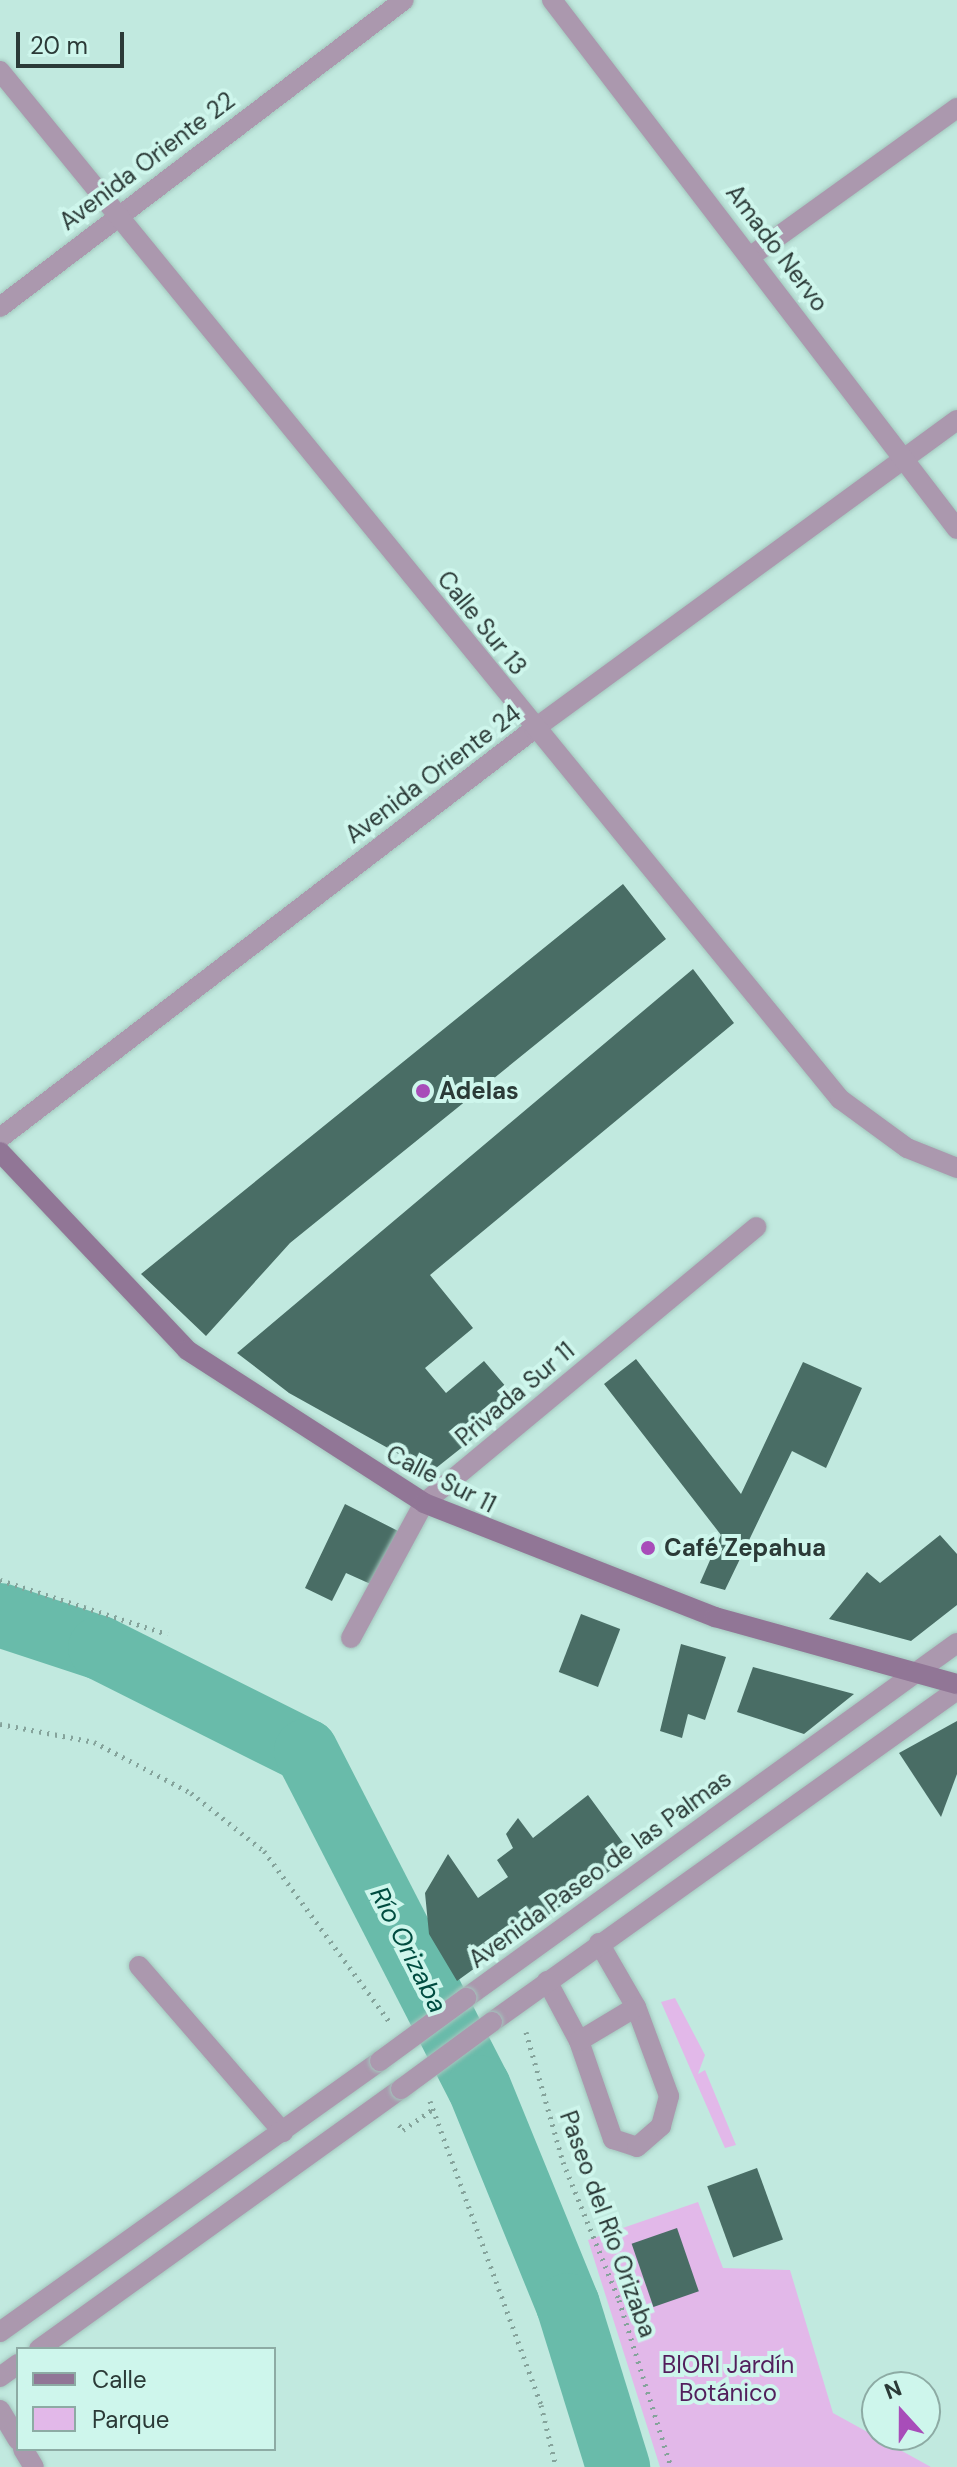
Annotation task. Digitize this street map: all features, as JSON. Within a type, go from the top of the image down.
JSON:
[{"type":"main road","name":"Calle Sur 11","points":[[0,1152],[187,1350],[424,1503],[715,1617],[957,1684]]},
{"type":"street","name":"Avenida Oriente 22","points":[[0,307],[404,0]]},
{"type":"street","name":"Amado Nervo","points":[[552,0],[957,529]]},
{"type":"street","name":"Calle Sur 13","points":[[0,71],[534,729],[840,1099],[907,1148],[957,1168]]},
{"type":"street","points":[[751,256],[957,108]]},
{"type":"street","name":"Avenida Oriente 24","points":[[0,1138],[534,729],[957,420]]},
{"type":"street","name":"Privada Sur 11","points":[[351,1638],[424,1503],[756,1227]]},
{"type":"street","name":"Avenida Paseo de las Palmas","points":[[0,2332],[283,2132],[957,1643]]},
{"type":"street","points":[[42,2347],[599,1943],[957,1690]]},
{"type":"street","points":[[547,1981],[579,2041],[613,2139],[637,2147],[661,2126],[669,2096],[636,2007],[599,1943]]},
{"type":"street","points":[[139,1966],[283,2132]]},
{"type":"street","points":[[579,2041],[636,2007]]},
{"type":"street","points":[[0,2410],[16,2437]]},
{"type":"path","points":[[0,1580],[167,1634]]},
{"type":"path","points":[[0,1724],[94,1742],[191,1793],[264,1851],[347,1955],[394,2029]]},
{"type":"path","name":"Paseo del Río Orizaba","points":[[530,2039],[563,2162],[619,2300],[671,2467]]},
{"type":"path","points":[[429,2098],[541,2405],[556,2467]]},
{"type":"green space","points":[[675,1998],[705,2055],[698,2074],[705,2070],[736,2145],[725,2148],[661,2002]]},
{"type":"green space","name":"BIORI Jardín Botánico","points":[[698,2202],[723,2268],[790,2270],[833,2413],[861,2428],[861,2451],[902,2451],[931,2467],[660,2467],[588,2240]]},
{"type":"building","name":"Adelas","points":[[623,884],[666,939],[290,1243],[206,1336],[141,1274]]},
{"type":"building","name":"Adelas","points":[[693,969],[734,1023],[430,1275],[473,1328],[425,1368],[446,1393],[484,1361],[519,1402],[431,1472],[289,1393],[237,1353]]},
{"type":"building","points":[[636,1359],[741,1494],[803,1362],[862,1388],[826,1468],[792,1451],[725,1590],[700,1583],[721,1535],[604,1384]]},
{"type":"building","points":[[345,1504],[402,1533],[375,1586],[346,1573],[332,1601],[305,1588]]},
{"type":"building","points":[[940,1535],[957,1554],[957,1605],[911,1641],[829,1619],[867,1572],[880,1583]]},
{"type":"building","points":[[581,1614],[620,1629],[598,1687],[559,1672]]},
{"type":"building","points":[[681,1644],[726,1657],[705,1720],[688,1714],[682,1738],[660,1731]]},
{"type":"building","points":[[753,1667],[854,1694],[804,1734],[737,1712]]},
{"type":"building","points":[[957,1721],[957,1774],[941,1817],[899,1753]]},
{"type":"building","points":[[588,1795],[632,1855],[457,1981],[429,1934],[425,1893],[448,1854],[478,1898],[508,1877],[497,1860],[513,1848],[506,1834],[518,1818],[533,1838]]},
{"type":"building","points":[[757,2168],[783,2239],[733,2258],[707,2186]]},
{"type":"building","points":[[677,2228],[699,2291],[653,2307],[632,2244]]},
{"type":"waterway","name":"Río Orizaba","points":[[0,1615],[100,1648],[306,1751],[479,2087],[568,2305],[618,2467]]},
{"type":"place","name":"Adelas","points":[[423,1091]]},
{"type":"place","name":"Café Zepahua","points":[[648,1548]]}]
